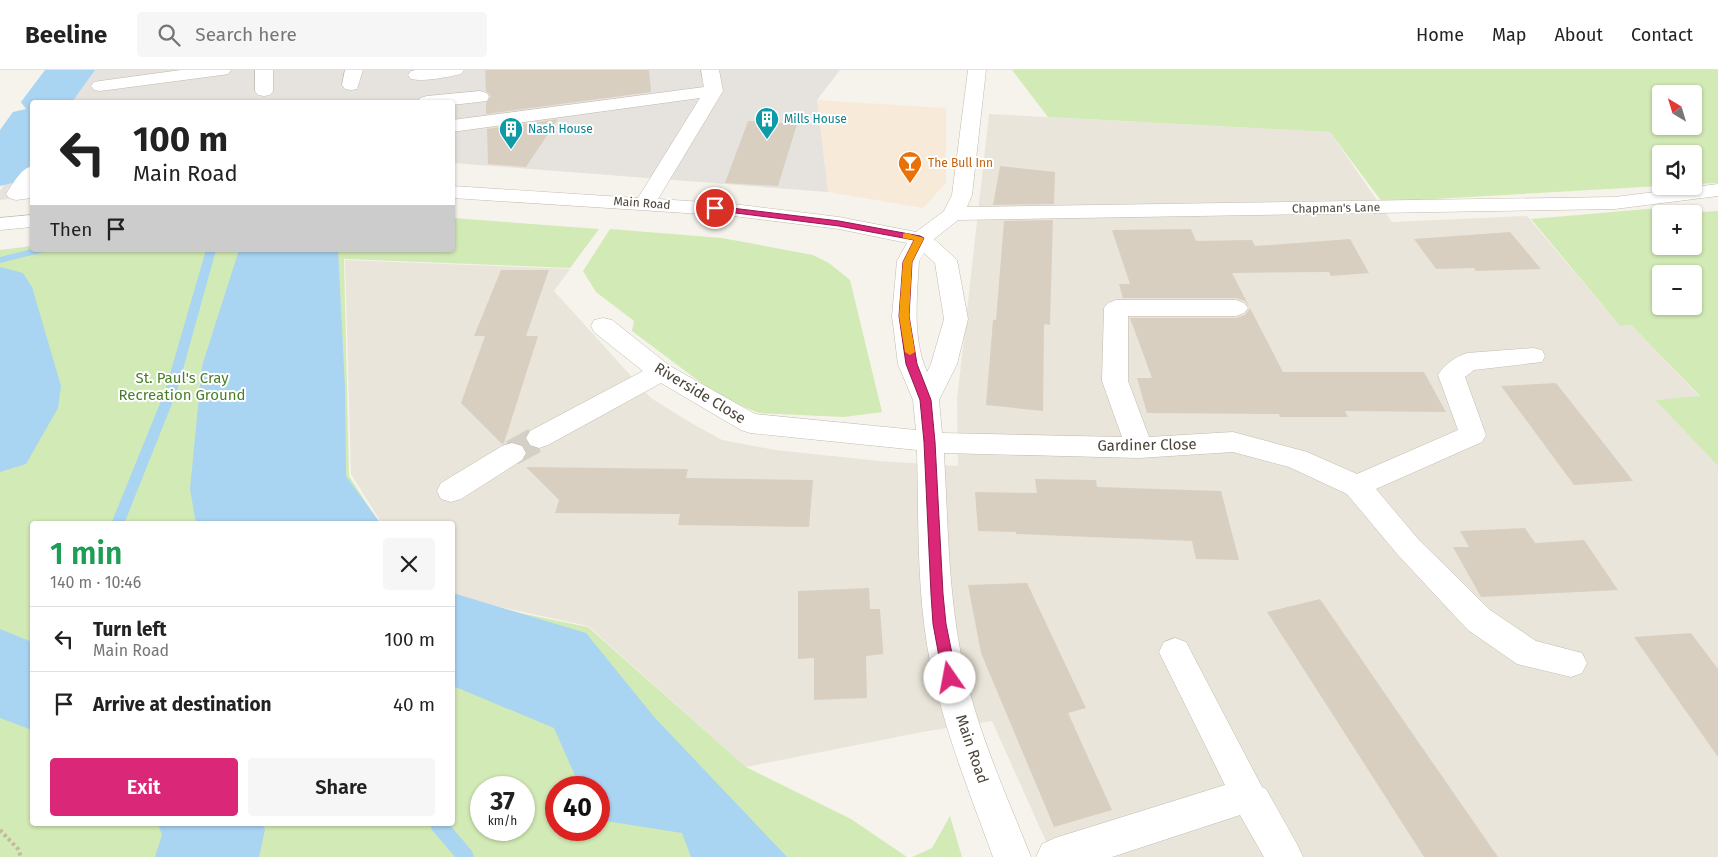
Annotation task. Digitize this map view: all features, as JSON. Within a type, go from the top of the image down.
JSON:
[{"type":"street","points":[[108,70],[95,92],[222,70]]},
{"type":"street","points":[[264,70],[264,91]]},
{"type":"street","points":[[418,100],[417,72],[456,70]]},
{"type":"street","points":[[645,203],[714,91],[710,70]]},
{"type":"street","points":[[920,238],[953,214],[962,195],[977,70]]},
{"type":"street","points":[[455,126],[714,91]]},
{"type":"street","points":[[448,100],[480,97]]},
{"type":"street","points":[[30,175],[16,194],[30,192]]},
{"type":"street","name":"Chapman's Lane","points":[[953,214],[1615,202],[1718,190]]},
{"type":"street","name":"Main Road","points":[[455,192],[733,210],[839,223],[920,238],[946,260],[956,319],[944,364],[926,400]]},
{"type":"street","name":"Main Road","points":[[920,238],[908,262],[904,316],[912,364],[926,400],[940,624],[957,704],[973,755],[1012,857]]},
{"type":"street","points":[[1139,448],[1114,381],[1116,308],[1236,308]]},
{"type":"street","name":"Riverside Close","points":[[603,326],[661,372],[750,423],[930,442]]},
{"type":"street","points":[[1357,486],[1473,435],[1450,375],[1467,362],[1533,356]]},
{"type":"street","points":[[539,438],[661,372]]},
{"type":"street","name":"Gardiner Close","points":[[930,442],[1139,448],[1233,442],[1297,459],[1357,486],[1408,547],[1479,620],[1528,654],[1571,663]]},
{"type":"street","points":[[451,491],[512,453]]},
{"type":"street","points":[[1175,652],[1244,786],[1244,796]]},
{"type":"street","points":[[1055,857],[1244,796]]},
{"type":"street","points":[[1244,796],[1253,802],[1284,857]]},
{"type":"path","points":[[0,830],[18,849],[21,857]]},
{"type":"shaded area","points":[[81,70],[840,70],[817,100],[828,192],[455,163],[455,100],[60,100]]},
{"type":"shaded area","points":[[817,100],[946,108],[946,183],[923,208],[828,192]]},
{"type":"shaded area","points":[[989,114],[1330,132],[1392,222],[1527,216],[1620,326],[1631,325],[1700,397],[1655,400],[1718,466],[1718,857],[1053,857],[992,721],[922,732],[746,767],[588,626],[455,597],[455,521],[380,521],[351,474],[345,260],[570,269],[554,291],[651,398],[722,440],[775,450],[880,461],[958,466],[957,400]]},
{"type":"shaded area","points":[[30,146],[30,196],[0,200],[0,191]]},
{"type":"green space","points":[[1012,70],[1718,70],[1718,183],[1702,184],[1702,145],[1652,145],[1652,187],[1382,202],[1330,132],[1048,117]]},
{"type":"green space","points":[[1652,209],[1652,255],[1702,255],[1702,211],[1718,211],[1718,466],[1655,400],[1700,396],[1631,325],[1620,326],[1531,219]]},
{"type":"green space","name":"St. Paul's Cray Recreation Ground","points":[[455,218],[599,229],[570,268],[344,259],[349,476],[378,521],[30,521],[30,826],[455,826],[455,599],[588,627],[746,767],[851,819],[907,857],[0,857],[0,250],[30,246],[30,252],[455,252]]},
{"type":"green space","points":[[610,229],[722,238],[813,255],[829,263],[850,280],[882,412],[844,417],[759,413],[720,397],[632,331],[634,321],[596,292],[583,271]]},
{"type":"green space","points":[[950,816],[962,857],[912,857],[932,848]]},
{"type":"water","points":[[238,252],[338,252],[345,388],[346,476],[379,521],[195,521],[190,489],[202,366]]},
{"type":"water","points":[[455,594],[586,633],[655,718],[787,857],[691,857],[682,833],[610,822],[610,776],[575,776],[554,728],[455,687]]},
{"type":"building","points":[[485,70],[649,70],[651,92],[486,114],[486,103],[491,96],[486,91]]},
{"type":"building","name":"Nash House","points":[[558,119],[526,167],[488,164],[487,129]]},
{"type":"building","name":"Mills House","points":[[748,121],[797,124],[778,186],[725,183]]},
{"type":"building","points":[[1000,166],[1055,172],[1054,204],[993,205]]},
{"type":"building","points":[[1053,220],[1050,325],[1044,324],[1043,411],[986,405],[993,320],[996,320],[1004,221]]},
{"type":"building","points":[[1191,229],[1196,241],[1252,240],[1255,246],[1350,239],[1369,273],[1331,276],[1329,272],[1232,273],[1249,306],[1245,301],[1236,298],[1123,298],[1119,284],[1130,284],[1112,230]]},
{"type":"building","points":[[1510,232],[1541,269],[1476,271],[1474,268],[1436,269],[1414,239]]},
{"type":"building","points":[[501,270],[549,270],[526,336],[538,336],[504,443],[502,444],[461,403],[485,336],[474,336]]},
{"type":"building","points":[[1250,308],[1283,372],[1424,372],[1446,412],[1345,411],[1348,417],[1280,417],[1279,414],[1147,413],[1137,378],[1152,378],[1130,318],[1236,318],[1245,315]]},
{"type":"building","points":[[1556,383],[1633,481],[1574,485],[1501,386]]},
{"type":"building","points":[[526,467],[688,469],[686,478],[813,480],[809,527],[678,525],[680,514],[555,513],[559,500]]},
{"type":"building","points":[[1035,479],[1096,480],[1097,487],[1221,491],[1239,560],[1196,559],[1192,541],[978,531],[975,492],[1037,493]]},
{"type":"building","points":[[1525,528],[1535,543],[1584,540],[1618,590],[1481,597],[1453,547],[1469,547],[1460,531]]},
{"type":"building","points":[[1027,583],[1086,708],[1068,713],[1112,810],[1054,827],[981,653],[968,585]]},
{"type":"building","points":[[869,588],[870,609],[880,609],[883,654],[866,656],[867,698],[814,700],[814,658],[798,659],[798,591]]},
{"type":"building","points":[[1320,599],[1498,857],[1424,857],[1267,612]]},
{"type":"building","points":[[1691,633],[1718,669],[1718,757],[1634,637]]},
{"type":"waterway","points":[[48,100],[70,70]]},
{"type":"waterway","points":[[0,169],[30,126]]},
{"type":"waterway","points":[[0,260],[32,252]]},
{"type":"waterway","points":[[118,521],[171,391],[210,252]]},
{"type":"waterway","points":[[0,287],[26,386],[22,408],[0,444]]},
{"type":"waterway","points":[[0,670],[30,687]]},
{"type":"waterway","points":[[207,857],[214,830],[210,826]]},
{"type":"waterway","points":[[440,826],[466,857]]},
{"type":"tunnel","points":[[512,453],[539,438]]},
{"type":"slow traffic","points":[[906,236],[920,238],[908,262],[904,316],[910,352]]},
{"type":"place","name":"Mills House","points":[[767,140]]},
{"type":"place","name":"Nash House","points":[[511,150]]},
{"type":"place","name":"The Bull Inn","points":[[910,184]]},
{"type":"route","points":[[715,208],[839,223],[920,238],[908,262],[904,316],[912,364],[926,400],[930,442],[937,594],[940,624],[950,678]]}]
